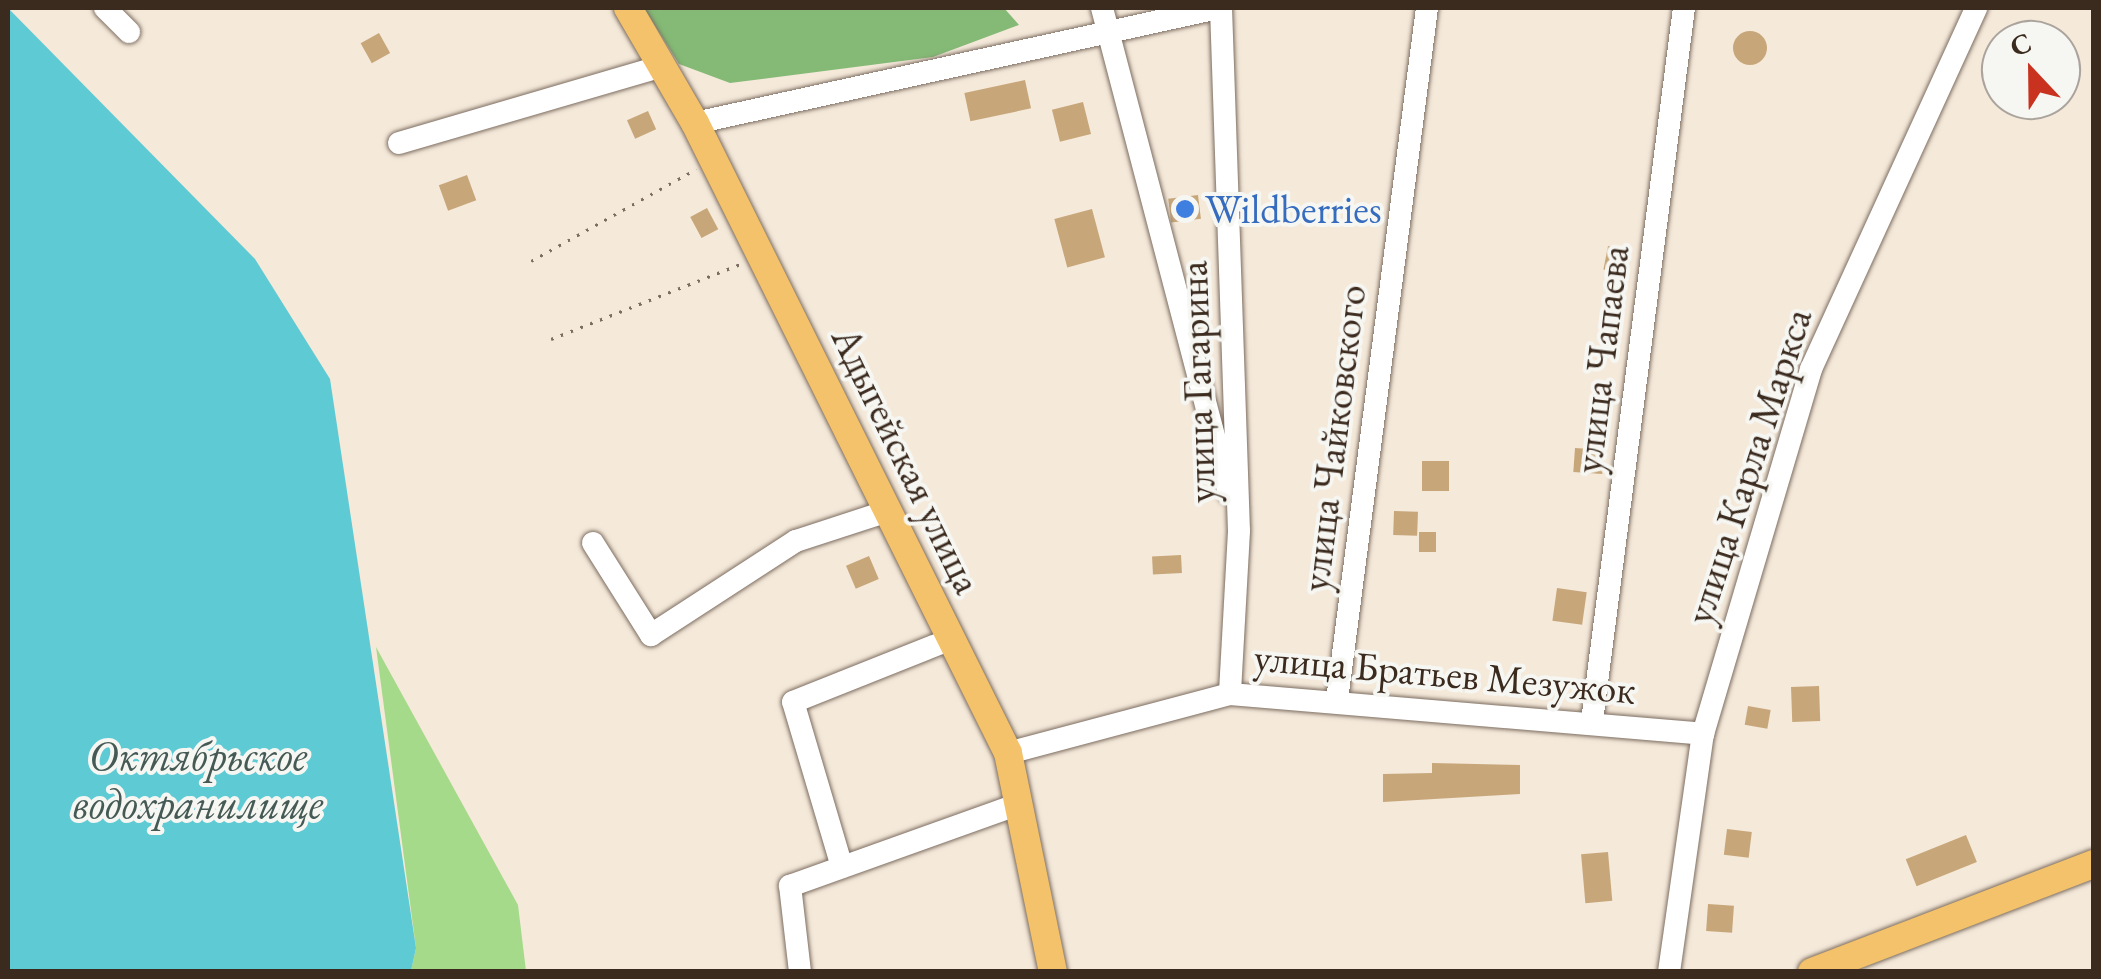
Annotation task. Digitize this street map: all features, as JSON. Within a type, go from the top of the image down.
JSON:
[{"type":"main road","name":"Адыгейская улица","points":[[628,8],[714,160],[1008,753],[1053,972]]},
{"type":"main road","points":[[1812,972],[2094,864]]},
{"type":"street","points":[[105,8],[130,32]]},
{"type":"street","points":[[1102,8],[1240,531]]},
{"type":"street","points":[[695,123],[1219,8]]},
{"type":"street","name":"улица Гагарина","points":[[1219,8],[1240,531],[1230,694]]},
{"type":"street","name":"улица Чайковского","points":[[1336,700],[1427,8]]},
{"type":"street","name":"улица Чапаева","points":[[1592,720],[1684,8]]},
{"type":"street","name":"улица Карла Маркса","points":[[1669,972],[1703,734],[1811,369],[1976,8]]},
{"type":"street","points":[[399,142],[662,66]]},
{"type":"street","points":[[593,543],[652,635],[796,541],[888,511]]},
{"type":"street","points":[[842,867],[794,702],[951,639]]},
{"type":"street","name":"улица Братьев Мезужок","points":[[1008,753],[1230,694],[1592,720],[1703,734]]},
{"type":"street","points":[[800,972],[790,886],[1016,805]]},
{"type":"path","points":[[531,261],[714,160]]},
{"type":"path","points":[[551,340],[762,256]]},
{"type":"green space","points":[[644,8],[1004,8],[1019,25],[933,57],[730,83],[679,64]]},
{"type":"green space","points":[[376,647],[518,905],[526,971],[411,971],[416,948]]},
{"type":"water","name":"Октябрьское водохранилище","points":[[8,8],[255,259],[330,379],[416,948],[411,971],[8,971]]},
{"type":"building","points":[[1750,31],[1762,36],[1767,48],[1762,60],[1750,65],[1738,60],[1733,48],[1738,36]]},
{"type":"building","points":[[379,33],[390,53],[372,63],[361,43]]},
{"type":"building","points":[[1025,80],[1031,108],[970,121],[964,93]]},
{"type":"building","points":[[1083,102],[1091,134],[1060,142],[1052,110]]},
{"type":"building","points":[[648,111],[656,129],[635,139],[627,120]]},
{"type":"building","points":[[467,175],[476,200],[448,211],[439,185]]},
{"type":"building","name":"Wildberries","points":[[1198,195],[1201,219],[1171,222],[1168,199]]},
{"type":"building","points":[[707,208],[718,229],[701,238],[690,217]]},
{"type":"building","points":[[1092,209],[1105,257],[1067,267],[1054,219]]},
{"type":"building","points":[[1608,246],[1629,250],[1624,274],[1603,270]]},
{"type":"building","points":[[1575,448],[1604,450],[1602,474],[1573,472]]},
{"type":"building","points":[[1422,461],[1449,461],[1449,491],[1422,491]]},
{"type":"building","points":[[1394,511],[1418,512],[1417,536],[1393,535]]},
{"type":"building","points":[[1419,532],[1436,532],[1436,552],[1419,552]]},
{"type":"building","points":[[1181,555],[1182,573],[1153,574],[1152,557]]},
{"type":"building","points":[[869,556],[879,579],[856,589],[846,566]]},
{"type":"building","points":[[1557,588],[1587,592],[1582,625],[1552,621]]},
{"type":"building","points":[[1819,686],[1820,721],[1792,722],[1791,687]]},
{"type":"building","points":[[1748,706],[1771,710],[1767,729],[1745,725]]},
{"type":"building","points":[[1432,763],[1520,765],[1520,794],[1383,802],[1383,774],[1432,773]]},
{"type":"building","points":[[1727,829],[1752,832],[1749,858],[1724,855]]},
{"type":"building","points":[[1966,835],[1977,862],[1917,886],[1906,859]]},
{"type":"building","points":[[1608,852],[1612,901],[1585,903],[1581,854]]},
{"type":"building","points":[[1708,904],[1734,906],[1732,933],[1706,931]]},
{"type":"place","name":"Wildberries","points":[[1185,209]]}]
